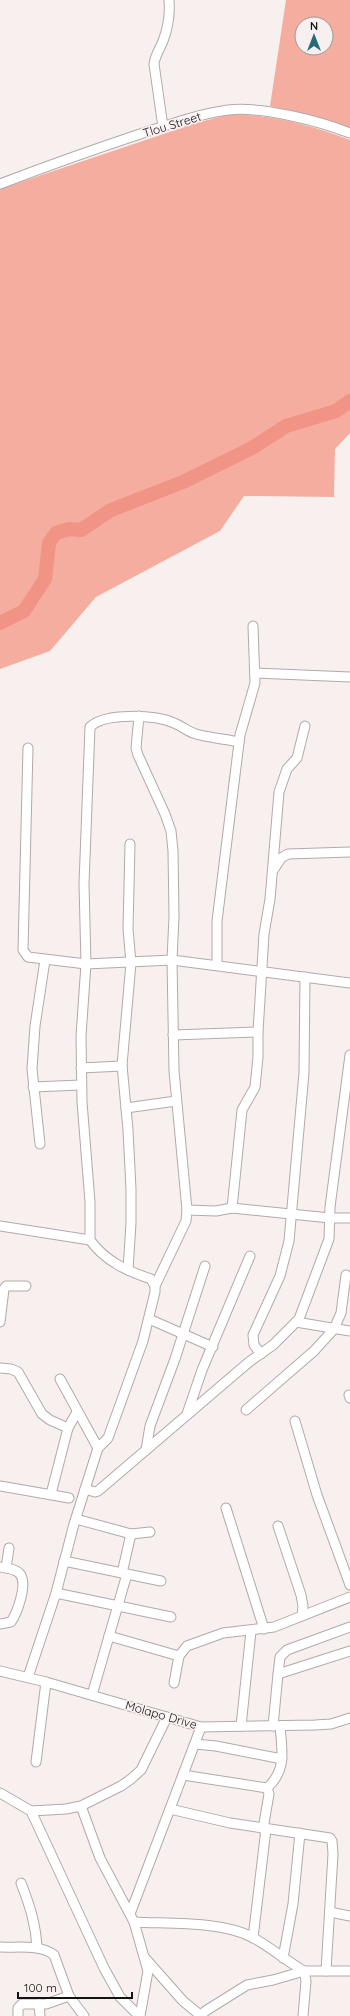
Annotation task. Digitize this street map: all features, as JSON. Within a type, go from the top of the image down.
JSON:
[{"type":"street","points":[[163,127],[154,64],[155,56],[163,42],[168,24],[169,0]]},
{"type":"street","name":"Tlou Street","points":[[0,184],[163,127],[198,116],[229,110],[249,110],[328,125],[350,133]]},
{"type":"street","points":[[216,965],[217,921],[239,742],[255,683],[253,626]]},
{"type":"street","points":[[255,673],[350,677]]},
{"type":"street","points":[[90,1240],[90,1202],[81,1068],[81,1036],[86,964],[84,884],[90,727],[96,721],[139,716],[158,718],[175,723],[196,734],[239,742]]},
{"type":"street","points":[[28,1677],[56,1593],[76,1519],[98,1448],[108,1438],[149,1319],[154,1299],[155,1286],[186,1222],[187,1210],[176,1101],[173,1035],[172,960],[174,916],[171,831],[136,748],[139,716]]},
{"type":"street","points":[[232,1208],[242,1110],[255,1087],[258,1057],[261,970],[273,872],[279,792],[287,769],[297,758],[305,726]]},
{"type":"street","points":[[28,748],[23,950],[28,957],[86,964],[172,960],[261,970],[350,983]]},
{"type":"street","points":[[128,1270],[131,1222],[126,1108],[122,1066],[131,963],[128,929],[130,844]]},
{"type":"street","points":[[273,872],[281,858],[288,854],[350,852]]},
{"type":"street","points":[[40,1144],[32,1069],[35,1026],[45,960]]},
{"type":"street","points":[[261,1354],[254,1345],[253,1335],[280,1276],[289,1241],[304,1073],[304,977]]},
{"type":"street","points":[[173,1035],[258,1032]]},
{"type":"street","points":[[85,1489],[95,1492],[98,1491],[187,1414],[283,1336],[299,1319],[329,1239],[336,1155],[348,1079],[350,1055]]},
{"type":"street","points":[[81,1068],[122,1066]]},
{"type":"street","points":[[33,1087],[82,1085]]},
{"type":"street","points":[[126,1108],[176,1101]]},
{"type":"street","points":[[187,1210],[216,1211],[232,1208],[330,1218],[350,1218]]},
{"type":"street","points":[[0,1226],[90,1240],[111,1261],[128,1270],[151,1279],[155,1286]]},
{"type":"street","points":[[187,1414],[212,1347],[250,1256]]},
{"type":"street","points":[[146,1450],[150,1426],[183,1334],[205,1266]]},
{"type":"street","points":[[246,1410],[314,1351],[334,1329],[341,1313],[346,1275]]},
{"type":"street","points":[[0,1322],[4,1289],[6,1286],[26,1286]]},
{"type":"street","points":[[149,1319],[212,1347]]},
{"type":"street","points":[[296,1322],[350,1332]]},
{"type":"street","points":[[0,1368],[11,1369],[18,1372],[42,1414],[50,1420],[68,1428]]},
{"type":"street","points":[[60,1380],[98,1448]]},
{"type":"street","points":[[51,1494],[68,1428],[77,1412]]},
{"type":"street","points":[[295,1421],[317,1495],[350,1585]]},
{"type":"street","points":[[0,1486],[69,1498]]},
{"type":"street","points":[[226,1508],[264,1629]]},
{"type":"street","points":[[76,1519],[131,1534],[150,1532]]},
{"type":"street","points":[[278,1526],[301,1595],[303,1606],[302,1616]]},
{"type":"street","points":[[92,1695],[125,1573],[131,1534]]},
{"type":"street","points":[[0,1624],[11,1622],[17,1614],[23,1584],[23,1578],[19,1573],[3,1567],[9,1548]]},
{"type":"street","points":[[64,1561],[161,1581]]},
{"type":"street","points":[[56,1593],[171,1617]]},
{"type":"street","points":[[174,1683],[179,1656],[187,1646],[223,1633],[264,1629],[350,1597]]},
{"type":"street","points":[[267,1788],[280,1772],[282,1759],[277,1726],[278,1674],[280,1657],[287,1650],[350,1627]]},
{"type":"street","points":[[241,1726],[251,1631]]},
{"type":"street","points":[[109,1636],[179,1656]]},
{"type":"street","points":[[278,1674],[350,1651]]},
{"type":"street","name":"Molapo Drive","points":[[0,1671],[46,1682],[201,1727],[331,1724],[350,1718]]},
{"type":"street","points":[[36,1762],[46,1682]]},
{"type":"street","points":[[0,1793],[31,1811],[66,1809],[81,1806],[121,1786],[140,1770],[167,1717]]},
{"type":"street","points":[[132,1918],[170,1809],[201,1727]]},
{"type":"street","points":[[195,1744],[216,1746],[282,1759]]},
{"type":"street","points":[[183,1776],[267,1788]]},
{"type":"street","points":[[253,1938],[269,1794],[267,1788]]},
{"type":"street","points":[[81,1806],[100,1858],[132,1918],[144,1957],[147,1978],[140,2016]]},
{"type":"street","points":[[170,1809],[202,1818],[264,1829],[326,1837],[332,1841],[330,1912],[326,1971]]},
{"type":"street","points":[[31,1811],[104,1968],[120,1996],[140,2016]]},
{"type":"street","points":[[283,1958],[293,1904],[300,1834]]},
{"type":"street","points":[[21,1883],[33,1913],[36,1928],[37,1948]]},
{"type":"street","points":[[330,1912],[350,1916]]},
{"type":"street","points":[[132,1918],[222,1928],[239,1932],[253,1938],[304,1971],[306,1981],[303,2016]]},
{"type":"street","points":[[0,1947],[37,1948],[48,1951],[54,1955],[69,1996],[84,2016]]},
{"type":"street","points":[[144,1957],[183,2001],[204,2014],[247,1985],[273,1980],[304,1971],[350,1971]]},
{"type":"street","points":[[18,2016],[18,2008],[22,2004],[39,2004],[69,1996]]},
{"type":"street","points":[[39,2004],[40,2016]]},
{"type":"shaded area","points":[[286,0],[350,0],[350,129],[330,121],[270,106]]},
{"type":"shaded area","points":[[230,114],[261,116],[306,125],[350,140],[350,433],[335,449],[334,497],[244,496],[220,531],[96,597],[50,651],[0,669],[0,189],[193,124]]},
{"type":"waterway","points":[[0,623],[24,611],[45,579],[49,543],[56,533],[69,529],[81,530],[111,510],[183,482],[252,448],[286,426],[336,411],[350,401]]}]
